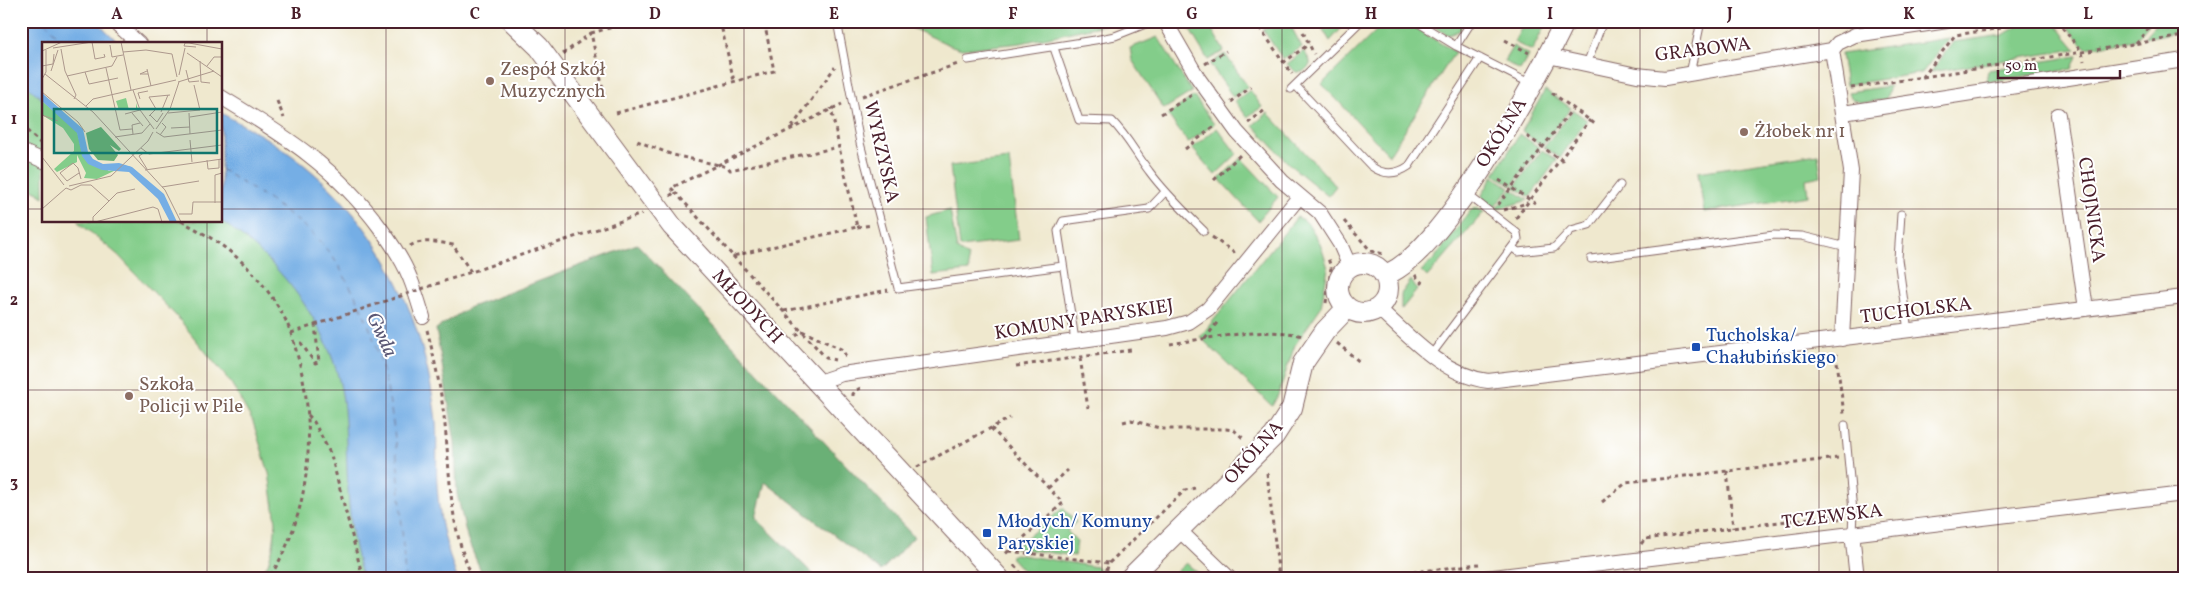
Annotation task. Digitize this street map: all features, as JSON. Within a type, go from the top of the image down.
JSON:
[{"type":"street","points":[[114,21],[136,42]]},
{"type":"street","name":"MŁODYCH","points":[[512,21],[539,47],[657,206],[714,272],[999,578]]},
{"type":"street","points":[[1165,21],[1198,78],[1242,128],[1258,158],[1320,213],[1340,244],[1350,267]]},
{"type":"street","name":"OKÓLNA","points":[[1384,275],[1394,273],[1406,265],[1437,233],[1465,192],[1532,84],[1540,55],[1565,21]]},
{"type":"street","name":"GRABOWA","points":[[1540,55],[1658,77],[1690,74],[1832,50],[1838,43],[1855,35],[1947,21]]},
{"type":"street","points":[[1832,50],[1851,171],[1842,338]]},
{"type":"street","points":[[1843,113],[2184,60]]},
{"type":"street","points":[[222,98],[295,142],[329,169],[376,222],[398,253],[410,277],[423,317]]},
{"type":"street","name":"CHOJNICKA","points":[[2058,115],[2086,309]]},
{"type":"street","points":[[21,151],[42,160]]},
{"type":"street","name":"KOMUNY PARYSKIEJ","points":[[820,385],[827,379],[842,374],[1178,326],[1199,316],[1208,309],[1299,196]]},
{"type":"street","points":[[1365,263],[1372,265],[1384,275],[1388,289],[1378,308],[1362,313],[1347,308],[1338,294],[1338,286],[1344,272],[1350,267],[1365,263]]},
{"type":"street","name":"TUCHOLSKA","points":[[1378,308],[1431,354],[1464,375],[1488,381],[2184,297]]},
{"type":"street","name":"OKÓLNA","points":[[1130,578],[1180,531],[1274,436],[1292,408],[1304,363],[1325,331],[1347,308]]},
{"type":"street","name":"TCZEWSKA","points":[[1486,578],[1852,528],[2184,494]]},
{"type":"street","points":[[1852,528],[1857,578]]},
{"type":"street","points":[[1180,531],[1229,578]]},
{"type":"lane","name":"WYRZYSKA","points":[[837,21],[860,143],[898,288]]},
{"type":"lane","points":[[968,60],[1054,48],[1115,36],[1153,21]]},
{"type":"lane","points":[[1361,21],[1295,85],[1371,166],[1381,172],[1392,173],[1409,166],[1480,58]]},
{"type":"lane","points":[[1415,21],[1456,46],[1532,84]]},
{"type":"lane","points":[[1456,46],[1472,21]]},
{"type":"lane","points":[[1587,64],[1603,21]]},
{"type":"lane","points":[[1690,74],[1701,21]]},
{"type":"lane","points":[[1054,48],[1079,120],[1112,121],[1126,135],[1147,169],[1165,192],[1204,231]]},
{"type":"lane","points":[[1513,248],[1518,252],[1554,248],[1571,230],[1590,225],[1620,185]]},
{"type":"lane","points":[[1075,340],[1058,231],[1063,221],[1148,209],[1165,192]]},
{"type":"lane","points":[[1431,354],[1518,242],[1518,235],[1510,227],[1465,192]]},
{"type":"lane","points":[[1901,214],[1898,259],[1908,331]]},
{"type":"lane","points":[[1591,258],[1774,235],[1802,236],[1847,247]]},
{"type":"lane","points":[[898,288],[1063,266]]},
{"type":"lane","points":[[1845,425],[1852,528]]},
{"type":"path","points":[[562,55],[591,33],[636,21]]},
{"type":"path","points":[[720,21],[734,82]]},
{"type":"path","points":[[616,113],[774,71],[764,21]]},
{"type":"path","points":[[1180,21],[1184,28],[1193,21]]},
{"type":"path","points":[[1255,21],[1295,85]]},
{"type":"path","points":[[1260,30],[1274,21]]},
{"type":"path","points":[[1923,77],[1955,35],[2002,28],[2012,21]]},
{"type":"path","points":[[2057,21],[2082,52],[2086,75]]},
{"type":"path","points":[[2136,43],[2155,21]]},
{"type":"path","points":[[1304,32],[1318,63]]},
{"type":"path","points":[[591,33],[604,94]]},
{"type":"path","points":[[1839,90],[2184,36]]},
{"type":"path","points":[[1505,40],[1540,55]]},
{"type":"path","points":[[1283,63],[1309,44]]},
{"type":"path","points":[[1205,65],[1226,51]]},
{"type":"path","points":[[1201,58],[1210,72]]},
{"type":"path","points":[[792,128],[836,66],[844,60]]},
{"type":"path","points":[[855,358],[832,360],[826,358],[671,188],[831,108],[968,60]]},
{"type":"path","points":[[1230,102],[1250,88]]},
{"type":"path","points":[[1161,114],[1195,93]]},
{"type":"path","points":[[1552,93],[1595,124]]},
{"type":"path","points":[[1225,95],[1236,110]]},
{"type":"path","points":[[733,256],[858,227],[831,108]]},
{"type":"path","points":[[1492,213],[1573,108]]},
{"type":"path","points":[[1242,128],[1265,110]]},
{"type":"path","points":[[1242,117],[1242,128]]},
{"type":"path","points":[[1510,227],[1590,120]]},
{"type":"path","points":[[21,125],[42,146]]},
{"type":"path","points":[[1185,149],[1217,125]]},
{"type":"path","points":[[1527,136],[1565,163]]},
{"type":"path","points":[[637,141],[673,155],[719,163],[730,170],[840,147]]},
{"type":"path","points":[[1214,180],[1241,155]]},
{"type":"path","points":[[1499,180],[1512,187],[1529,201],[1535,203]]},
{"type":"path","points":[[291,333],[641,214],[657,206],[675,192]]},
{"type":"path","points":[[1492,213],[1529,201]]},
{"type":"path","points":[[1340,216],[1371,251],[1381,254],[1390,253]]},
{"type":"path","points":[[183,222],[229,249],[264,286],[280,309],[291,333],[302,369],[309,439],[298,512],[282,557],[268,578]]},
{"type":"path","points":[[1204,231],[1236,254]]},
{"type":"path","points":[[398,253],[415,243],[442,242],[453,245],[472,272]]},
{"type":"path","points":[[1230,262],[1242,248]]},
{"type":"path","points":[[784,311],[898,288]]},
{"type":"path","points":[[423,317],[438,379],[446,434],[451,503],[456,533],[473,578]]},
{"type":"path","points":[[294,344],[301,343],[314,363],[319,362],[315,325]]},
{"type":"path","points":[[802,331],[843,350],[847,359]]},
{"type":"path","points":[[1166,344],[1214,337],[1256,334],[1292,333],[1303,337]]},
{"type":"path","points":[[1013,367],[1138,349]]},
{"type":"path","points":[[1836,354],[1845,425]]},
{"type":"path","points":[[1080,358],[1088,408]]},
{"type":"path","points":[[856,402],[853,394],[856,390],[870,386]]},
{"type":"path","points":[[308,414],[331,455],[364,578]]},
{"type":"path","points":[[917,467],[1010,418]]},
{"type":"path","points":[[1122,422],[1131,420],[1163,428],[1234,430],[1245,440],[1238,446]]},
{"type":"path","points":[[991,428],[1063,503],[1004,555]]},
{"type":"path","points":[[1602,502],[1626,483],[1848,456]]},
{"type":"path","points":[[910,460],[923,473]]},
{"type":"path","points":[[1048,488],[1068,470]]},
{"type":"path","points":[[1727,471],[1733,528]]},
{"type":"path","points":[[1266,473],[1279,578]]},
{"type":"path","points":[[1104,578],[1109,563],[1185,490],[1199,487]]},
{"type":"path","points":[[1634,545],[1643,544],[1645,539],[1827,516],[1852,528]]},
{"type":"path","points":[[998,549],[1025,578]]},
{"type":"path","points":[[1009,551],[1109,563]]},
{"type":"path","points":[[1365,578],[1489,563]]},
{"type":"green space","points":[[896,21],[1117,22],[1021,43],[962,49]]},
{"type":"green space","points":[[1198,21],[1207,21],[1224,51],[1208,60],[1188,27]]},
{"type":"green space","points":[[1278,21],[1288,21],[1302,47],[1283,59],[1263,30]]},
{"type":"green space","points":[[1321,21],[1348,21],[1330,41],[1319,23]]},
{"type":"green space","points":[[1382,21],[1404,21],[1455,52],[1389,155],[1322,84],[1384,23]]},
{"type":"green space","points":[[1424,21],[1465,21],[1459,31],[1448,35]]},
{"type":"green space","points":[[1525,21],[1547,21],[1532,51],[1514,42]]},
{"type":"green space","points":[[2026,21],[2053,21],[2076,49],[1931,72],[1953,42],[2003,35]]},
{"type":"green space","points":[[2062,21],[2151,21],[2135,40],[2086,48]]},
{"type":"green space","points":[[2159,21],[2184,21],[2184,31],[2144,38]]},
{"type":"green space","points":[[1158,37],[1192,92],[1164,109],[1132,60],[1130,48]]},
{"type":"green space","points":[[1949,38],[1922,73],[1846,85],[1841,54]]},
{"type":"green space","points":[[1513,46],[1529,55],[1520,70],[1504,61]]},
{"type":"green space","points":[[1304,51],[1310,61],[1310,65],[1303,72],[1296,72],[1287,64]]},
{"type":"green space","points":[[1225,54],[1248,87],[1233,97],[1210,64]]},
{"type":"green space","points":[[2077,56],[2072,69],[1986,82],[1988,70]]},
{"type":"green space","points":[[21,75],[42,95],[42,196],[21,182]]},
{"type":"green space","points":[[1890,86],[1886,99],[1862,103],[1852,99],[1848,92]]},
{"type":"green space","points":[[1250,90],[1262,107],[1247,117],[1235,101]]},
{"type":"green space","points":[[1545,90],[1571,108],[1542,146],[1522,131]]},
{"type":"green space","points":[[1194,96],[1214,124],[1188,143],[1168,115]]},
{"type":"green space","points":[[1573,110],[1587,120],[1560,158],[1544,147]]},
{"type":"green space","points":[[1268,113],[1336,186],[1328,196],[1290,165],[1253,125]]},
{"type":"green space","points":[[1217,128],[1237,154],[1215,175],[1192,148]]},
{"type":"green space","points":[[1520,134],[1540,148],[1512,186],[1494,174]]},
{"type":"green space","points":[[1542,150],[1557,160],[1530,197],[1514,187]]},
{"type":"green space","points":[[1818,154],[1821,176],[1806,179],[1808,196],[1704,212],[1698,172]]},
{"type":"green space","points":[[1241,158],[1278,197],[1258,221],[1219,179]]},
{"type":"green space","points":[[1009,159],[1019,240],[960,247],[950,166]]},
{"type":"green space","points":[[1493,176],[1510,188],[1493,209],[1484,201],[1482,195]]},
{"type":"green space","points":[[1512,189],[1528,200],[1495,210]]},
{"type":"green space","points":[[1476,208],[1484,212],[1427,277],[1421,271],[1433,260],[1471,210]]},
{"type":"green space","points":[[950,210],[957,249],[968,257],[969,271],[933,275],[926,217]]},
{"type":"green space","points":[[1297,217],[1309,225],[1320,243],[1328,268],[1321,307],[1295,345],[1278,395],[1272,406],[1200,337]]},
{"type":"green space","points":[[222,218],[290,280],[329,344],[347,404],[367,578],[255,578],[268,564],[273,547],[276,522],[269,473],[253,422],[231,383],[179,319],[118,255],[78,222],[222,222]]},
{"type":"green space","points":[[637,244],[914,537],[881,571],[765,482],[756,518],[817,578],[484,578],[468,541],[457,494],[455,442],[436,329],[468,308]]},
{"type":"green space","points":[[1411,280],[1417,290],[1401,310],[1401,294]]},
{"type":"green space","points":[[1063,508],[1076,522],[1067,531],[1077,541],[1075,556],[1014,548]]},
{"type":"green space","points":[[1015,554],[1097,567],[1104,574],[1100,578],[1030,578],[1010,556]]},
{"type":"green space","points":[[1186,563],[1203,577],[1170,578]]},
{"type":"water","points":[[21,21],[96,21],[118,42],[42,42],[42,99],[21,80]]},
{"type":"water","name":"Gwda","points":[[222,114],[274,143],[309,169],[339,198],[365,229],[387,263],[405,300],[419,338],[429,379],[436,421],[439,507],[445,538],[457,578],[363,578],[357,557],[350,515],[344,409],[339,381],[330,353],[318,327],[303,302],[285,278],[244,238],[222,222]]},
{"type":"ferry route","points":[[45,21],[62,42]]},
{"type":"ferry route","points":[[222,170],[308,229],[337,264],[364,315],[387,387],[393,425],[398,463],[405,578]]},
{"type":"place","name":"Zespół Szkół Muzycznych","points":[[490,81]]},
{"type":"place","name":"Żłobek nr 1","points":[[1744,132]]},
{"type":"place","name":"Tucholska/ Chałubińskiego","points":[[1696,347]]},
{"type":"place","name":"Szkoła Policji w Pile","points":[[129,396]]},
{"type":"place","name":"Młodych/ Komuny Paryskiej","points":[[987,533]]}]
